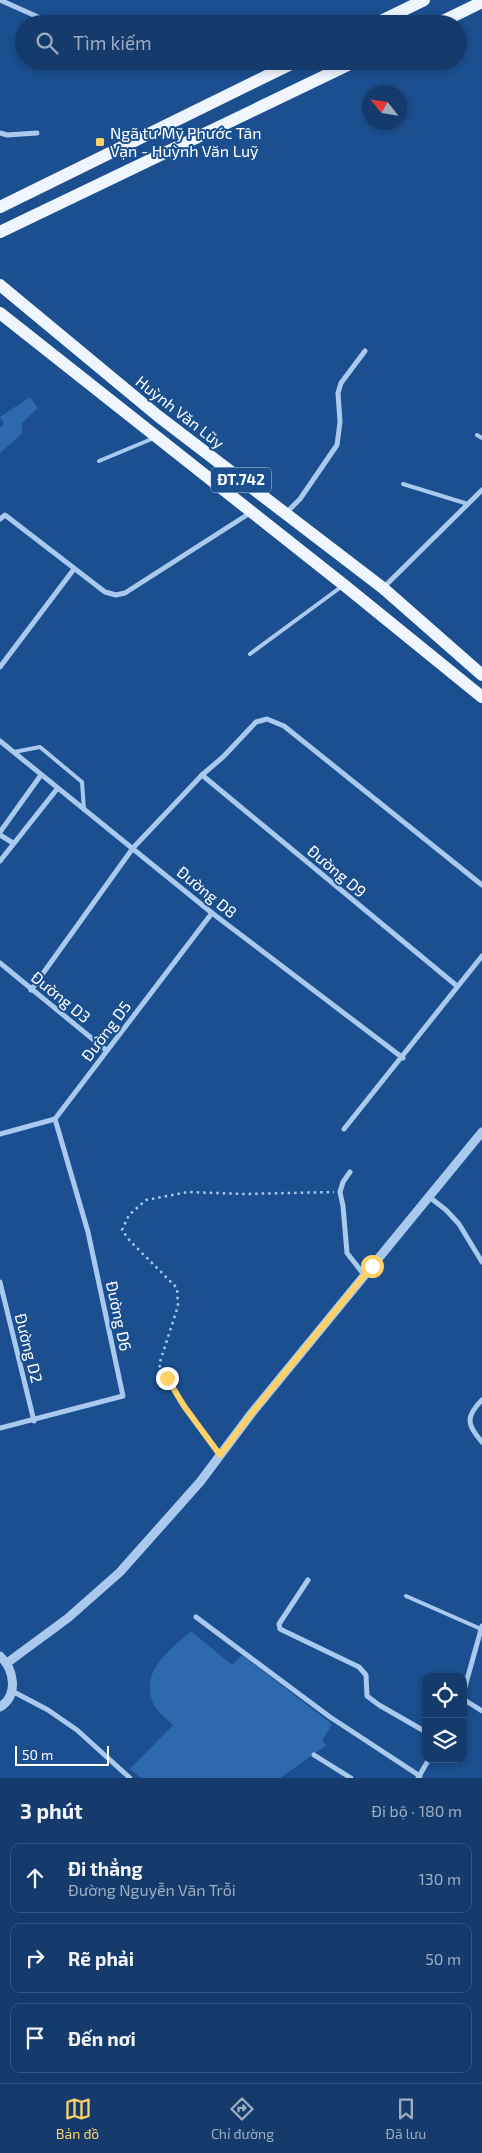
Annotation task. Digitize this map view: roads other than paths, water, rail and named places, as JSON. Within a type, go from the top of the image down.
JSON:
[{"type":"main road","points":[[393,15],[424,0]]},
{"type":"main road","points":[[455,15],[482,2]]},
{"type":"main road","points":[[0,207],[279,70]]},
{"type":"main road","points":[[0,232],[337,70]]},
{"type":"main road","name":"Huỳnh Văn Lũy","points":[[0,285],[158,416],[382,588],[482,675]]},
{"type":"main road","name":"ĐT.742","points":[[0,313],[344,585],[482,697]]},
{"type":"street","points":[[0,0],[35,15]]},
{"type":"street","points":[[0,133],[7,135],[37,133]]},
{"type":"street","points":[[285,514],[300,499],[337,445],[340,422],[338,393],[341,383],[365,351]]},
{"type":"street","points":[[382,588],[482,490]]},
{"type":"street","points":[[0,519],[5,515],[105,592],[116,595],[125,593],[252,512]]},
{"type":"street","points":[[0,667],[74,569]]},
{"type":"street","points":[[31,990],[133,848],[202,775],[256,722],[267,719],[284,726],[482,885]]},
{"type":"street","name":"Đường D8","points":[[0,740],[57,789],[212,913],[403,1058]]},
{"type":"street","points":[[13,843],[0,834],[41,775]]},
{"type":"street","name":"Đường D9","points":[[202,775],[457,986]]},
{"type":"street","points":[[0,861],[57,789]]},
{"type":"street","name":"Đường D5","points":[[55,1119],[212,913]]},
{"type":"street","points":[[344,1129],[403,1058],[482,956]]},
{"type":"street","name":"Đường D3","points":[[0,963],[106,1050]]},
{"type":"street","points":[[0,1134],[55,1119]]},
{"type":"street","name":"Đường D6","points":[[0,1428],[123,1396],[88,1232],[55,1119]]},
{"type":"street","points":[[7,1663],[68,1618],[120,1572],[200,1482],[251,1414],[482,1132]]},
{"type":"street","points":[[350,1172],[343,1182],[340,1192],[343,1206],[346,1253],[365,1276]]},
{"type":"street","points":[[428,1196],[446,1210],[459,1224],[482,1262]]},
{"type":"street","name":"Đường D2","points":[[0,1282],[34,1420]]},
{"type":"street","points":[[482,1400],[470,1418],[470,1427],[482,1442]]},
{"type":"street","points":[[308,1580],[279,1624],[280,1629],[359,1667],[366,1675],[368,1696],[379,1705],[422,1730]]},
{"type":"street","points":[[196,1618],[330,1717],[419,1777],[427,1763]]},
{"type":"street","points":[[467,1680],[482,1627]]},
{"type":"street","points":[[0,1656],[7,1663],[13,1677],[12,1692],[0,1707]]},
{"type":"street","points":[[12,1692],[48,1710],[77,1730],[130,1778]]},
{"type":"street","points":[[467,1702],[482,1711]]},
{"type":"street","points":[[314,1755],[351,1778]]},
{"type":"lane","points":[[477,435],[482,438]]},
{"type":"lane","points":[[99,461],[156,438]]},
{"type":"lane","points":[[403,484],[468,504]]},
{"type":"lane","points":[[250,654],[344,585]]},
{"type":"lane","points":[[14,752],[40,747],[82,782],[84,810]]},
{"type":"lane","points":[[406,1596],[482,1627]]},
{"type":"place","name":"Ngã tư Mỹ Phước Tân Vạn - Huỳnh Văn Luỹ","points":[[100,142]]}]
